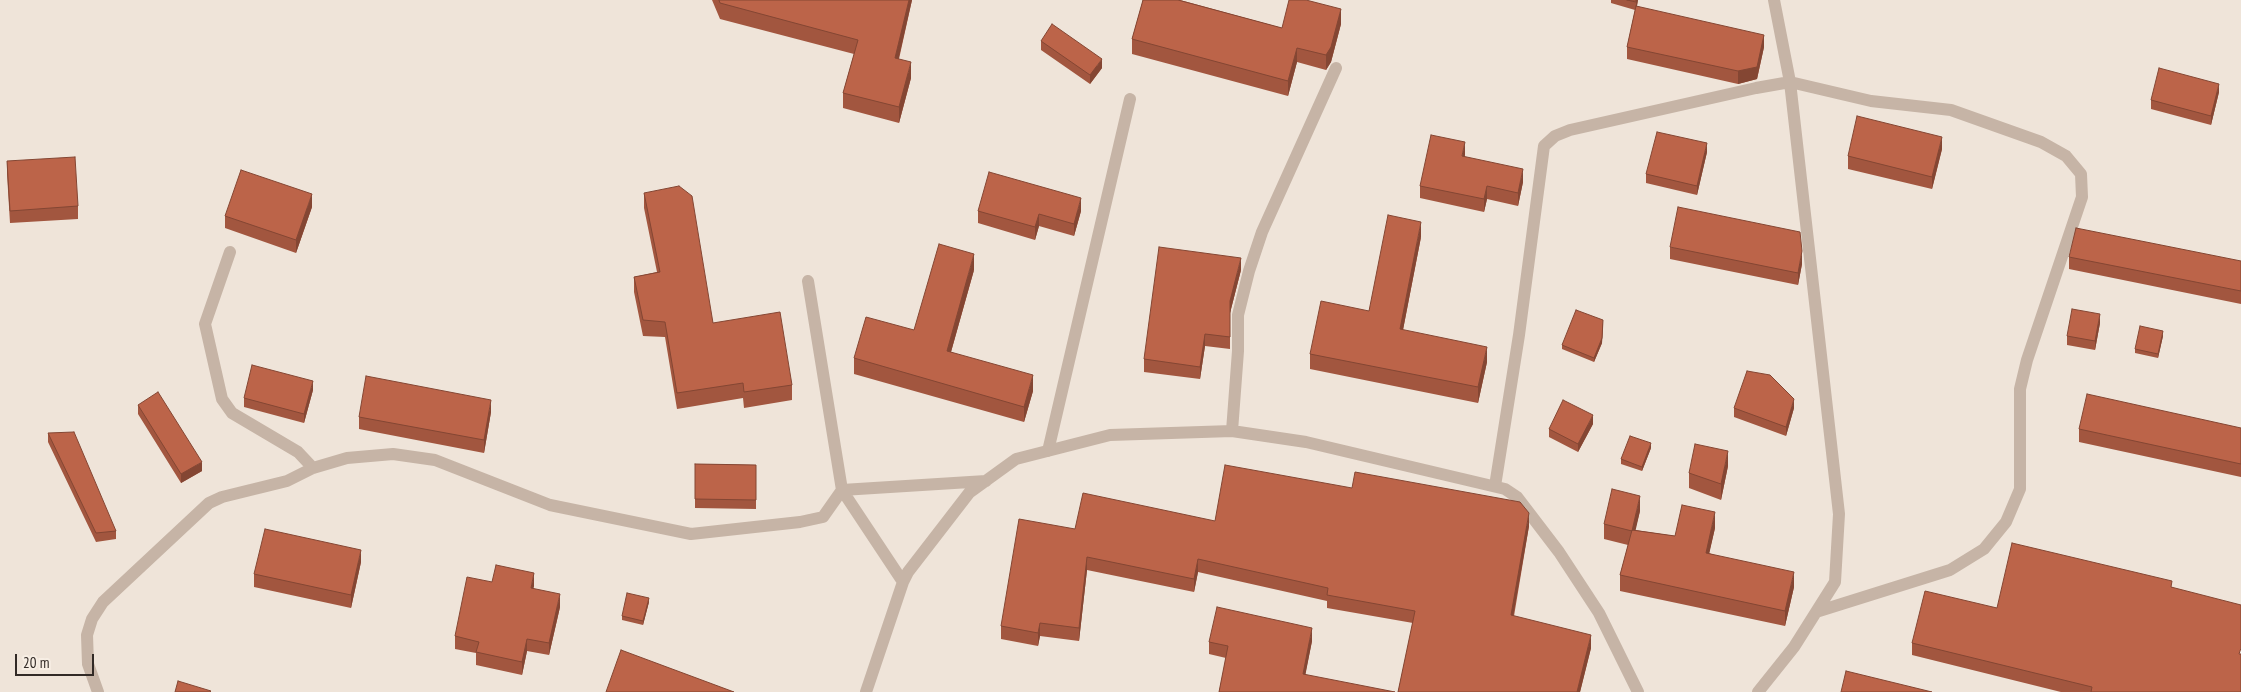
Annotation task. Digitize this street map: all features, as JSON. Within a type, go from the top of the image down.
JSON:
[{"type":"street","points":[[1758,692],[1794,647],[1834,582],[1839,514],[1790,82],[1774,0]]},
{"type":"street","points":[[1232,432],[1238,350],[1238,315],[1249,271],[1262,232],[1336,68]]},
{"type":"street","points":[[1495,486],[1519,335],[1544,146],[1555,136],[1570,130],[1746,90],[1790,82],[1871,101],[1951,110],[2041,142],[2066,156],[2081,174],[2082,197],[2027,360],[2020,389],[2020,489],[2006,522],[1984,549],[1950,570],[1816,612]]},
{"type":"street","points":[[1048,451],[1130,99]]},
{"type":"street","points":[[230,252],[205,324],[222,399],[232,413],[298,452],[313,468]]},
{"type":"street","points":[[808,280],[842,490],[902,582]]},
{"type":"street","points":[[866,692],[902,582],[969,493],[1016,459],[1110,435],[1232,432],[1306,442],[1495,486],[1517,497],[1559,552],[1599,613],[1638,692]]},
{"type":"street","points":[[98,692],[88,664],[87,635],[92,619],[103,602],[209,503],[222,496],[287,481],[313,468],[347,458],[394,454],[435,460],[550,505],[691,534],[800,522],[823,517],[842,490]]},
{"type":"street","points":[[842,490],[986,481]]},
{"type":"building","points":[[719,0],[909,0],[895,58],[911,62],[899,107],[843,93],[858,40],[720,3]]},
{"type":"building","points":[[1143,0],[1178,0],[1282,28],[1289,0],[1306,0],[1341,9],[1331,47],[1326,55],[1297,48],[1288,81],[1132,39]]},
{"type":"building","points":[[1636,6],[1764,35],[1757,67],[1738,71],[1627,47]]},
{"type":"building","points":[[1052,24],[1102,59],[1090,75],[1041,41]]},
{"type":"building","points":[[2159,68],[2219,84],[2211,116],[2151,100]]},
{"type":"building","points":[[1857,116],[1942,137],[1932,177],[1848,156]]},
{"type":"building","points":[[1657,132],[1707,143],[1697,186],[1646,174]]},
{"type":"building","points":[[1431,135],[1465,142],[1462,156],[1523,169],[1518,193],[1487,186],[1484,199],[1420,186]]},
{"type":"building","points":[[75,157],[78,206],[10,211],[7,161]]},
{"type":"building","points":[[241,170],[312,194],[296,240],[225,216]]},
{"type":"building","points":[[989,172],[1081,198],[1074,224],[1039,214],[1035,227],[978,211]]},
{"type":"building","points":[[679,186],[692,196],[713,323],[780,312],[792,385],[744,392],[743,383],[677,393],[665,322],[643,320],[634,277],[660,272],[644,193]]},
{"type":"building","points":[[1678,207],[1800,232],[1802,251],[1798,273],[1670,247]]},
{"type":"building","points":[[1388,215],[1421,222],[1400,329],[1487,347],[1478,387],[1310,354],[1321,301],[1369,311]]},
{"type":"building","points":[[2076,228],[2241,261],[2241,291],[2069,257]]},
{"type":"building","points":[[939,244],[974,254],[947,351],[1033,375],[1024,407],[854,358],[866,317],[914,330]]},
{"type":"building","points":[[1159,247],[1241,258],[1230,301],[1230,337],[1205,334],[1200,367],[1144,359]]},
{"type":"building","points":[[2072,309],[2100,314],[2095,341],[2067,336]]},
{"type":"building","points":[[1576,310],[1603,320],[1602,338],[1594,358],[1562,345]]},
{"type":"building","points":[[2140,326],[2163,331],[2158,354],[2135,349]]},
{"type":"building","points":[[252,365],[313,381],[304,414],[244,398]]},
{"type":"building","points":[[1747,371],[1770,375],[1794,399],[1786,427],[1734,408]]},
{"type":"building","points":[[366,376],[491,400],[484,440],[359,417]]},
{"type":"building","points":[[158,392],[202,462],[181,474],[138,405]]},
{"type":"building","points":[[2087,394],[2241,428],[2241,464],[2079,429]]},
{"type":"building","points":[[1563,400],[1593,415],[1578,444],[1549,429]]},
{"type":"building","points":[[74,432],[116,531],[96,533],[48,433]]},
{"type":"building","points":[[1630,436],[1651,443],[1642,467],[1621,459]]},
{"type":"building","points":[[1695,444],[1728,451],[1721,484],[1689,473]]},
{"type":"building","points":[[695,464],[756,465],[756,500],[695,499]]},
{"type":"building","points":[[1225,465],[1352,488],[1355,472],[1520,502],[1529,513],[1511,615],[1591,635],[1577,692],[1398,692],[1415,611],[1327,595],[1328,588],[1198,559],[1194,579],[1087,557],[1079,628],[1040,623],[1038,633],[1001,626],[1019,519],[1075,529],[1083,493],[1215,521]]},
{"type":"building","points":[[1612,489],[1640,496],[1632,531],[1604,524]]},
{"type":"building","points":[[1682,505],[1715,512],[1706,553],[1794,572],[1785,611],[1620,575],[1632,530],[1675,536]]},
{"type":"building","points":[[265,529],[361,550],[351,595],[254,574]]},
{"type":"building","points":[[2012,543],[2172,581],[2171,587],[2241,605],[2241,648],[2239,654],[2241,654],[2241,692],[2091,692],[2092,687],[1912,643],[1925,591],[1997,608]]},
{"type":"building","points":[[496,565],[534,573],[531,588],[560,594],[549,643],[527,639],[522,662],[476,652],[479,642],[455,636],[467,577],[492,582]]},
{"type":"building","points":[[627,593],[649,598],[643,621],[622,616]]},
{"type":"building","points":[[1217,607],[1312,628],[1303,674],[1395,692],[1219,692],[1228,646],[1209,642]]},
{"type":"building","points":[[621,650],[734,692],[606,692]]},
{"type":"building","points":[[1846,671],[1932,692],[1841,692]]},
{"type":"building","points":[[178,681],[211,691],[175,692]]}]
